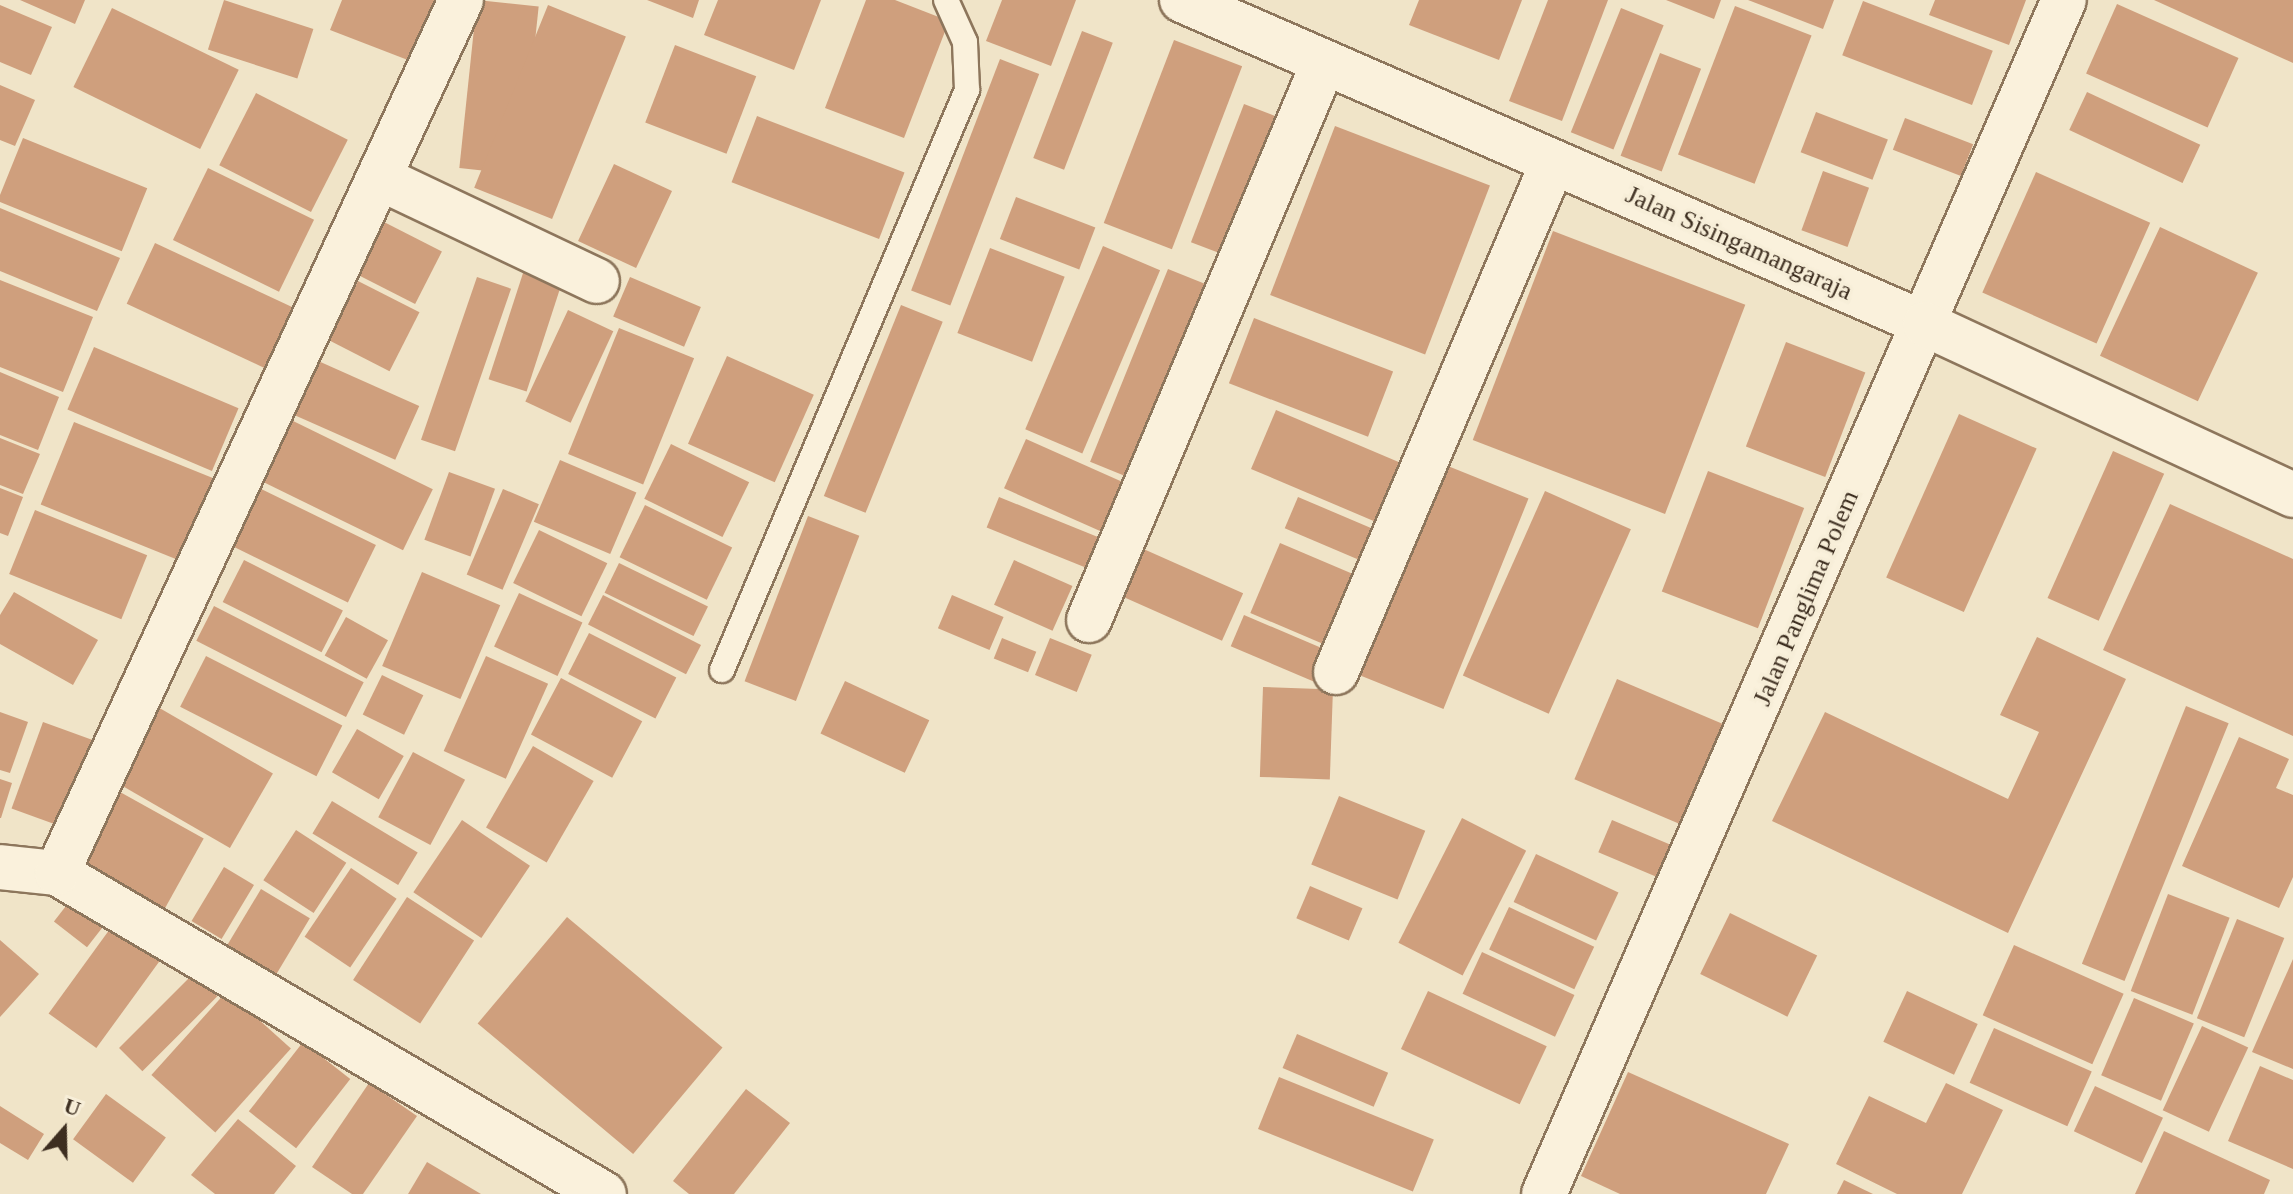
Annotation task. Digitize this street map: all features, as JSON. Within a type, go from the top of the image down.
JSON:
[{"type":"street","points":[[57,873],[461,0]]},
{"type":"street","name":"Jalan Sisingamangaraja","points":[[1182,0],[1925,324],[2293,495]]},
{"type":"street","name":"Jalan Panglima Polem","points":[[1544,1194],[2064,0]]},
{"type":"street","points":[[1089,620],[1324,62]]},
{"type":"street","points":[[1336,672],[1553,162]]},
{"type":"street","points":[[380,178],[597,281]]},
{"type":"street","points":[[0,867],[57,873],[604,1194]]},
{"type":"lane","points":[[722,670],[967,90],[965,42],[946,0]]},
{"type":"building","points":[[20,0],[85,0],[75,24]]},
{"type":"building","points":[[224,0],[313,29],[297,79],[208,49]]},
{"type":"building","points":[[342,0],[437,0],[413,62],[330,30]]},
{"type":"building","points":[[477,0],[539,6],[521,175],[459,168]]},
{"type":"building","points":[[647,0],[699,0],[693,18]]},
{"type":"building","points":[[718,0],[821,0],[794,70],[704,35]]},
{"type":"building","points":[[866,0],[895,0],[949,21],[904,138],[825,108]]},
{"type":"building","points":[[1002,0],[1076,0],[1051,66],[986,41]]},
{"type":"building","points":[[1419,0],[1522,0],[1499,60],[1409,25]]},
{"type":"building","points":[[1548,0],[1608,0],[1562,121],[1509,101]]},
{"type":"building","points":[[1666,0],[1721,0],[1714,19]]},
{"type":"building","points":[[1748,0],[1834,0],[1823,29]]},
{"type":"building","points":[[1935,0],[2026,0],[2009,45],[1929,15]]},
{"type":"building","points":[[2154,0],[2293,0],[2293,63]]},
{"type":"building","points":[[1863,1],[1993,51],[1972,105],[1842,55]]},
{"type":"building","points":[[2117,4],[2239,58],[2208,128],[2086,73]]},
{"type":"building","points":[[0,5],[52,27],[31,75],[0,62]]},
{"type":"building","points":[[548,5],[626,36],[552,219],[474,188]]},
{"type":"building","points":[[1735,6],[1812,35],[1755,184],[1678,154]]},
{"type":"building","points":[[112,8],[239,70],[200,149],[73,87]]},
{"type":"building","points":[[1621,8],[1664,25],[1613,149],[1571,132]]},
{"type":"building","points":[[1082,31],[1113,43],[1064,170],[1033,158]]},
{"type":"building","points":[[1174,40],[1242,66],[1172,249],[1104,223]]},
{"type":"building","points":[[675,45],[756,76],[726,154],[645,122]]},
{"type":"building","points":[[1660,53],[1701,69],[1662,171],[1621,156]]},
{"type":"building","points":[[1000,59],[1039,74],[950,306],[911,291]]},
{"type":"building","points":[[0,85],[35,100],[15,146],[0,140]]},
{"type":"building","points":[[2087,92],[2200,145],[2183,183],[2069,130]]},
{"type":"building","points":[[256,93],[348,140],[311,212],[219,165]]},
{"type":"building","points":[[1244,104],[1278,117],[1225,255],[1191,242]]},
{"type":"building","points":[[1816,112],[1888,140],[1872,180],[1801,152]]},
{"type":"building","points":[[757,116],[905,173],[879,239],[732,182]]},
{"type":"building","points":[[1905,118],[1973,144],[1961,176],[1893,150]]},
{"type":"building","points":[[1335,126],[1490,185],[1425,354],[1270,295]]},
{"type":"building","points":[[23,138],[147,188],[122,251],[0,202],[0,195]]},
{"type":"building","points":[[614,164],[672,191],[636,268],[578,241]]},
{"type":"building","points":[[208,168],[314,220],[279,292],[173,240]]},
{"type":"building","points":[[1823,171],[1869,188],[1847,247],[1801,230]]},
{"type":"building","points":[[2036,172],[2150,223],[2097,343],[1982,293]]},
{"type":"building","points":[[1016,197],[1095,227],[1079,269],[1000,239]]},
{"type":"building","points":[[0,208],[120,258],[97,311],[0,271]]},
{"type":"building","points":[[384,222],[442,252],[415,304],[357,275]]},
{"type":"building","points":[[2160,227],[2258,273],[2198,401],[2100,356]]},
{"type":"building","points":[[1553,231],[1745,305],[1665,514],[1473,440]]},
{"type":"building","points":[[155,243],[294,308],[265,368],[127,304]]},
{"type":"building","points":[[1103,246],[1160,270],[1082,453],[1025,429]]},
{"type":"building","points":[[990,248],[1065,277],[1032,362],[957,333]]},
{"type":"building","points":[[525,267],[563,279],[527,392],[489,379]]},
{"type":"building","points":[[1168,269],[1215,288],[1137,481],[1090,462]]},
{"type":"building","points":[[477,277],[511,289],[455,451],[421,440]]},
{"type":"building","points":[[630,277],[701,307],[684,347],[613,317]]},
{"type":"building","points":[[0,280],[93,317],[63,392],[0,367]]},
{"type":"building","points":[[358,281],[419,312],[390,371],[328,340]]},
{"type":"building","points":[[901,305],[943,322],[866,513],[824,496]]},
{"type":"building","points":[[568,310],[613,331],[571,423],[525,402]]},
{"type":"building","points":[[1254,318],[1393,371],[1368,437],[1229,383]]},
{"type":"building","points":[[619,328],[694,358],[643,484],[568,454]]},
{"type":"building","points":[[1786,342],[1865,372],[1825,477],[1746,447]]},
{"type":"building","points":[[94,347],[239,408],[212,471],[67,410]]},
{"type":"building","points":[[727,356],[814,395],[775,482],[688,444]]},
{"type":"building","points":[[316,360],[419,406],[395,460],[292,414]]},
{"type":"building","points":[[0,372],[59,397],[38,450],[0,435]]},
{"type":"building","points":[[1276,410],[1410,467],[1385,526],[1251,469]]},
{"type":"building","points":[[1959,414],[2037,449],[1964,612],[1886,578]]},
{"type":"building","points":[[289,419],[433,489],[403,550],[259,480]]},
{"type":"building","points":[[74,422],[214,479],[181,561],[41,505]]},
{"type":"building","points":[[0,438],[40,454],[23,494],[0,485]]},
{"type":"building","points":[[1026,439],[1124,483],[1102,532],[1004,488]]},
{"type":"building","points":[[671,444],[749,482],[722,537],[644,499]]},
{"type":"building","points":[[2113,451],[2164,474],[2099,621],[2048,598]]},
{"type":"building","points":[[560,460],[636,492],[610,554],[534,522]]},
{"type":"building","points":[[1433,460],[1528,499],[1443,709],[1348,670]]},
{"type":"building","points":[[1708,471],[1804,508],[1758,628],[1662,591]]},
{"type":"building","points":[[449,472],[495,489],[470,556],[424,540]]},
{"type":"building","points":[[251,484],[376,545],[348,602],[223,542]]},
{"type":"building","points":[[0,488],[23,497],[8,536],[0,533]]},
{"type":"building","points":[[503,489],[539,504],[503,590],[467,575]]},
{"type":"building","points":[[1545,491],[1631,529],[1549,714],[1463,676]]},
{"type":"building","points":[[999,497],[1099,537],[1087,568],[987,528]]},
{"type":"building","points":[[1298,497],[1383,533],[1369,564],[1285,528]]},
{"type":"building","points":[[2170,504],[2293,559],[2293,736],[2103,650]]},
{"type":"building","points":[[645,505],[732,548],[707,600],[620,557]]},
{"type":"building","points":[[35,510],[147,555],[121,619],[9,574]]},
{"type":"building","points":[[808,516],[859,536],[796,701],[745,681]]},
{"type":"building","points":[[539,530],[607,563],[581,616],[513,583]]},
{"type":"building","points":[[1280,543],[1367,580],[1337,650],[1250,613]]},
{"type":"building","points":[[1139,547],[1243,593],[1222,641],[1118,595]]},
{"type":"building","points":[[244,560],[343,610],[322,652],[223,602]]},
{"type":"building","points":[[1014,560],[1072,586],[1053,631],[994,605]]},
{"type":"building","points":[[619,563],[708,606],[694,636],[605,593]]},
{"type":"building","points":[[422,572],[500,605],[460,699],[382,666]]},
{"type":"building","points":[[14,592],[98,640],[73,685],[0,644],[0,615]]},
{"type":"building","points":[[519,593],[582,623],[558,676],[494,646]]},
{"type":"building","points":[[603,595],[701,645],[686,674],[588,624]]},
{"type":"building","points":[[952,595],[1004,617],[989,650],[938,628]]},
{"type":"building","points":[[214,606],[364,682],[346,717],[196,641]]},
{"type":"building","points":[[1244,615],[1335,654],[1322,685],[1231,646]]},
{"type":"building","points":[[346,617],[388,640],[367,679],[325,655]]},
{"type":"building","points":[[589,633],[676,677],[655,718],[568,674]]},
{"type":"building","points":[[2037,637],[2126,679],[2008,933],[1772,821],[1825,712],[2008,799],[2039,732],[2000,715]]},
{"type":"building","points":[[1002,638],[1036,652],[1028,672],[994,658]]},
{"type":"building","points":[[1050,638],[1092,655],[1077,692],[1035,675]]},
{"type":"building","points":[[206,656],[342,725],[316,776],[180,707]]},
{"type":"building","points":[[486,656],[548,684],[506,779],[444,751]]},
{"type":"building","points":[[382,675],[423,695],[404,735],[363,715]]},
{"type":"building","points":[[561,678],[642,721],[612,778],[531,735]]},
{"type":"building","points":[[1617,679],[1739,731],[1697,831],[1574,779]]},
{"type":"building","points":[[845,681],[929,720],[905,773],[820,734]]},
{"type":"building","points":[[1263,687],[1333,689],[1330,779],[1260,777]]},
{"type":"building","points":[[156,706],[273,774],[230,848],[113,780]]},
{"type":"building","points":[[2186,706],[2229,723],[2125,981],[2082,964]]},
{"type":"building","points":[[0,712],[28,722],[10,773],[0,770]]},
{"type":"building","points":[[43,722],[95,741],[63,827],[12,808]]},
{"type":"building","points":[[357,729],[404,756],[379,799],[332,772]]},
{"type":"building","points":[[2239,737],[2289,759],[2276,788],[2293,795],[2293,877],[2279,908],[2182,866]]},
{"type":"building","points":[[533,746],[594,781],[547,862],[486,827]]},
{"type":"building","points":[[413,752],[465,780],[430,845],[378,817]]},
{"type":"building","points":[[0,779],[12,783],[1,818],[0,818]]},
{"type":"building","points":[[111,787],[204,838],[164,909],[72,858]]},
{"type":"building","points":[[1339,796],[1425,831],[1398,899],[1311,865]]},
{"type":"building","points":[[332,801],[418,853],[398,885],[312,834]]},
{"type":"building","points":[[1462,818],[1526,851],[1463,975],[1398,943]]},
{"type":"building","points":[[462,820],[530,866],[481,938],[413,892]]},
{"type":"building","points":[[1612,820],[1670,845],[1656,877],[1598,852]]},
{"type":"building","points":[[296,830],[346,863],[314,913],[263,880]]},
{"type":"building","points":[[1536,854],[1618,892],[1596,940],[1514,902]]},
{"type":"building","points":[[224,867],[254,885],[222,939],[192,921]]},
{"type":"building","points":[[351,868],[397,899],[350,968],[305,937]]},
{"type":"building","points":[[1310,886],[1362,908],[1349,940],[1296,918]]},
{"type":"building","points":[[261,889],[310,918],[276,975],[227,946]]},
{"type":"building","points":[[2168,894],[2230,918],[2192,1015],[2131,991]]},
{"type":"building","points":[[73,897],[106,923],[87,947],[54,921]]},
{"type":"building","points":[[407,897],[474,941],[420,1024],[353,980]]},
{"type":"building","points":[[1509,907],[1594,947],[1574,989],[1489,950]]},
{"type":"building","points":[[1730,913],[1817,956],[1787,1017],[1700,974]]},
{"type":"building","points":[[567,917],[723,1047],[633,1154],[478,1023]]},
{"type":"building","points":[[2237,919],[2284,938],[2244,1037],[2197,1018]]},
{"type":"building","points":[[115,922],[163,957],[96,1048],[49,1013]]},
{"type":"building","points":[[0,940],[39,974],[0,1017]]},
{"type":"building","points":[[2014,945],[2124,994],[2092,1064],[1983,1015]]},
{"type":"building","points":[[1482,952],[1574,995],[1555,1037],[1463,994]]},
{"type":"building","points":[[2293,959],[2293,1069],[2252,1052]]},
{"type":"building","points":[[194,973],[217,996],[142,1071],[119,1048]]},
{"type":"building","points":[[227,991],[291,1049],[215,1133],[151,1075]]},
{"type":"building","points":[[1428,991],[1547,1046],[1520,1104],[1401,1049]]},
{"type":"building","points":[[1907,991],[1978,1024],[1954,1075],[1883,1042]]},
{"type":"building","points":[[2134,998],[2194,1023],[2161,1101],[2101,1075]]},
{"type":"building","points":[[2202,1026],[2248,1048],[2209,1132],[2163,1110]]},
{"type":"building","points":[[1994,1028],[2092,1072],[2067,1126],[1970,1083]]},
{"type":"building","points":[[1297,1034],[1388,1073],[1374,1107],[1283,1068]]},
{"type":"building","points":[[303,1042],[350,1079],[296,1148],[249,1111]]},
{"type":"building","points":[[2260,1066],[2293,1080],[2293,1169],[2228,1141]]},
{"type":"building","points":[[1628,1072],[1789,1144],[1766,1194],[1620,1194],[1581,1176]]},
{"type":"building","points":[[1279,1077],[1434,1140],[1413,1191],[1258,1129]]},
{"type":"building","points":[[369,1083],[417,1116],[363,1194],[352,1194],[312,1167]]},
{"type":"building","points":[[1946,1083],[2003,1110],[1962,1194],[1897,1194],[1836,1164],[1869,1096],[1926,1123]]},
{"type":"building","points":[[2095,1086],[2163,1118],[2142,1163],[2074,1131]]},
{"type":"building","points":[[746,1089],[790,1123],[734,1194],[689,1194],[673,1181]]},
{"type":"building","points":[[106,1094],[166,1137],[133,1183],[73,1139]]},
{"type":"building","points":[[0,1106],[44,1134],[28,1160],[0,1143]]},
{"type":"building","points":[[238,1119],[296,1166],[274,1194],[215,1194],[191,1175]]},
{"type":"building","points":[[2164,1131],[2270,1180],[2264,1194],[2135,1194]]},
{"type":"building","points":[[427,1162],[481,1194],[408,1194]]},
{"type":"building","points":[[1844,1180],[1873,1194],[1837,1194]]}]
